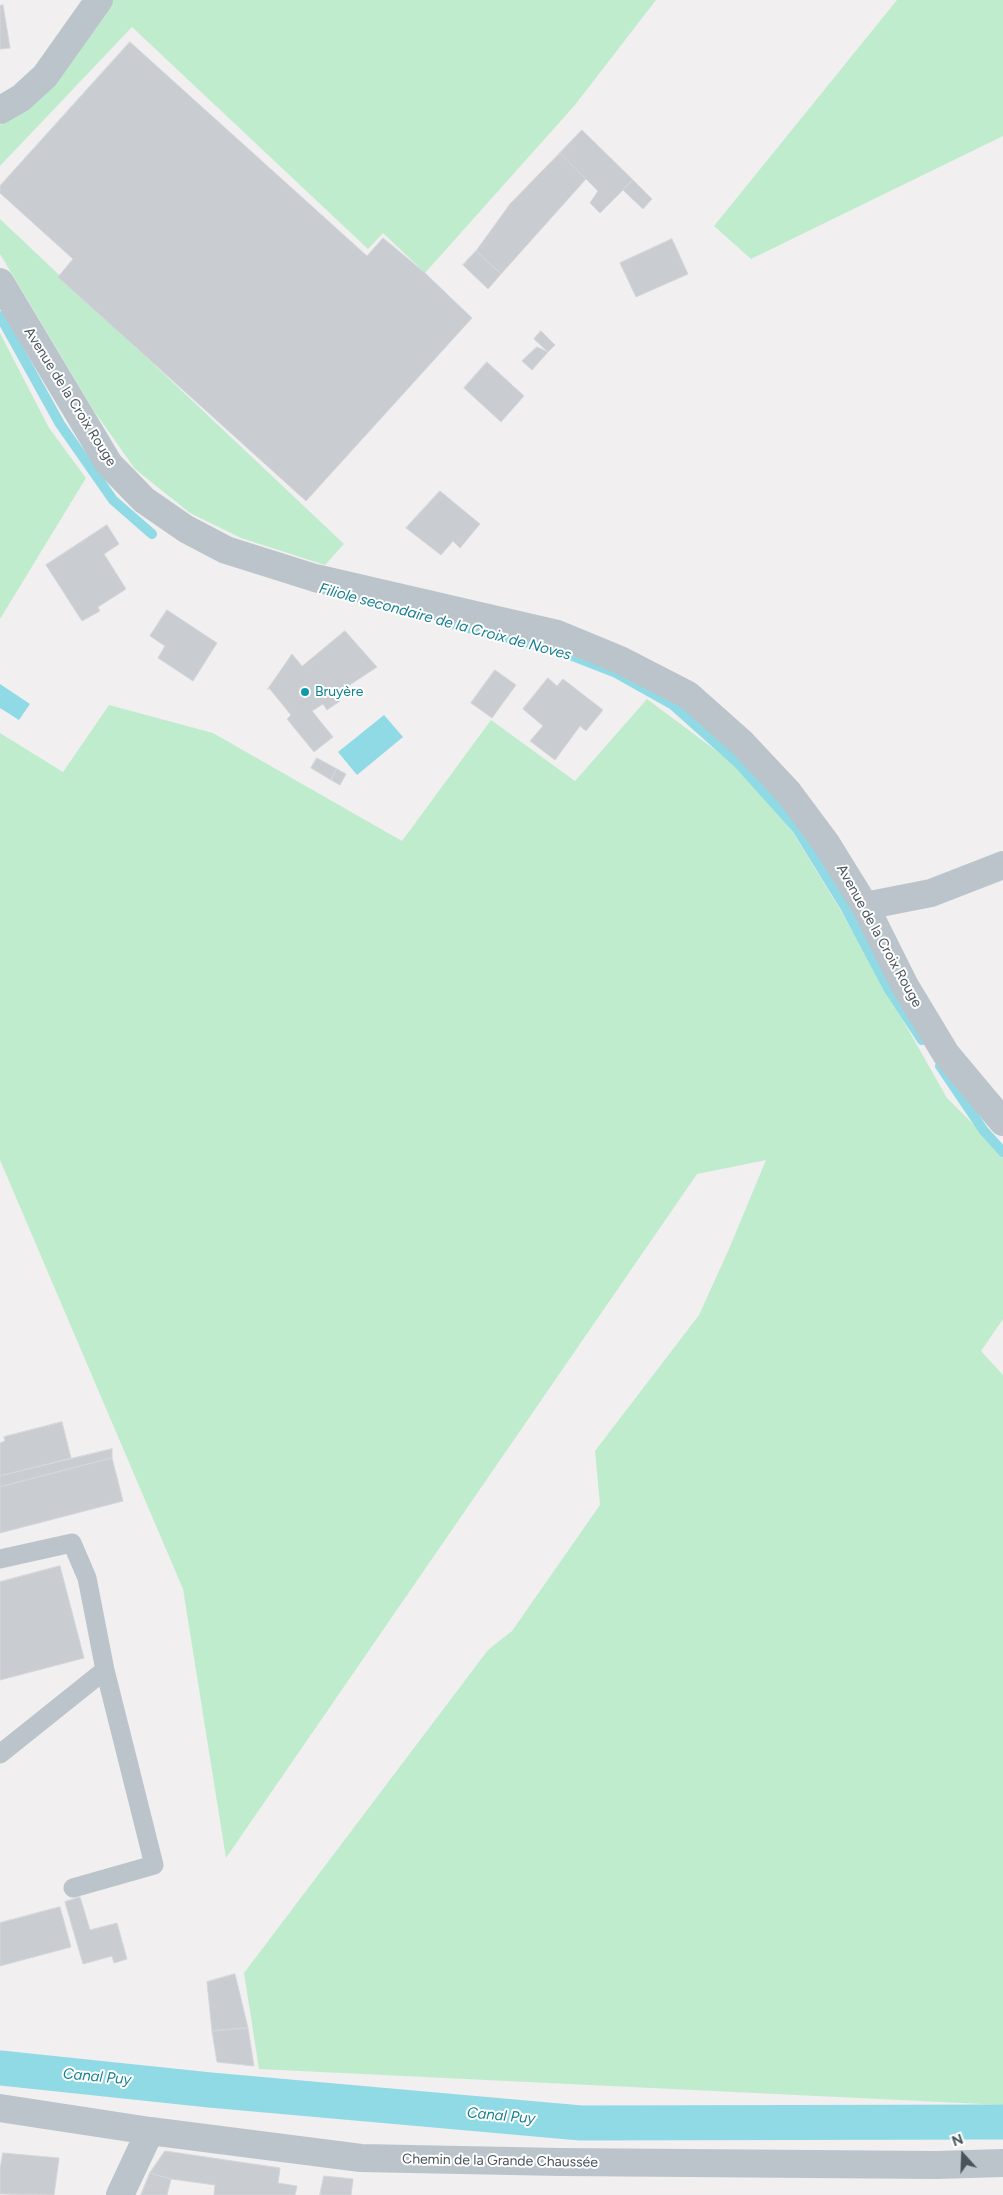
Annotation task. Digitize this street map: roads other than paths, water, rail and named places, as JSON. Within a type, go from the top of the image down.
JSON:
[{"type":"street","points":[[0,110],[21,98],[45,76],[98,0]]},
{"type":"street","name":"Avenue de la Croix Rouge","points":[[0,282],[109,464],[144,500],[186,529],[226,550],[315,578],[557,634],[620,660],[688,695],[742,743],[788,792],[826,843],[865,906],[905,986],[946,1054],[1003,1122]]},
{"type":"street","points":[[865,906],[931,893],[1003,865]]},
{"type":"street","name":"Chemin de la Grande Chaussée","points":[[0,2108],[150,2131],[361,2158],[926,2165],[1003,2163]]},
{"type":"street","points":[[120,2195],[150,2131]]},
{"type":"lane","points":[[0,1559],[72,1543],[87,1578],[104,1670],[154,1865],[73,1888]]},
{"type":"lane","points":[[0,1754],[104,1670]]},
{"type":"water","points":[[0,684],[30,704],[19,720],[0,708]]},
{"type":"water","points":[[384,715],[403,737],[357,775],[338,752]]},
{"type":"waterway","name":"Filiole secondaire de la Croix de Noves","points":[[0,316],[60,424],[113,500],[152,534]]},
{"type":"waterway","name":"Filiole secondaire de la Croix de Noves","points":[[452,624],[560,651],[614,672],[673,705],[738,763],[797,829],[845,907],[888,988],[922,1040]]},
{"type":"waterway","points":[[940,1066],[984,1131],[1003,1152]]},
{"type":"waterway","name":"Canal Puy","points":[[0,2068],[210,2090],[581,2123],[1003,2122]]},
{"type":"place","name":"Bruyère","points":[[305,692]]}]
